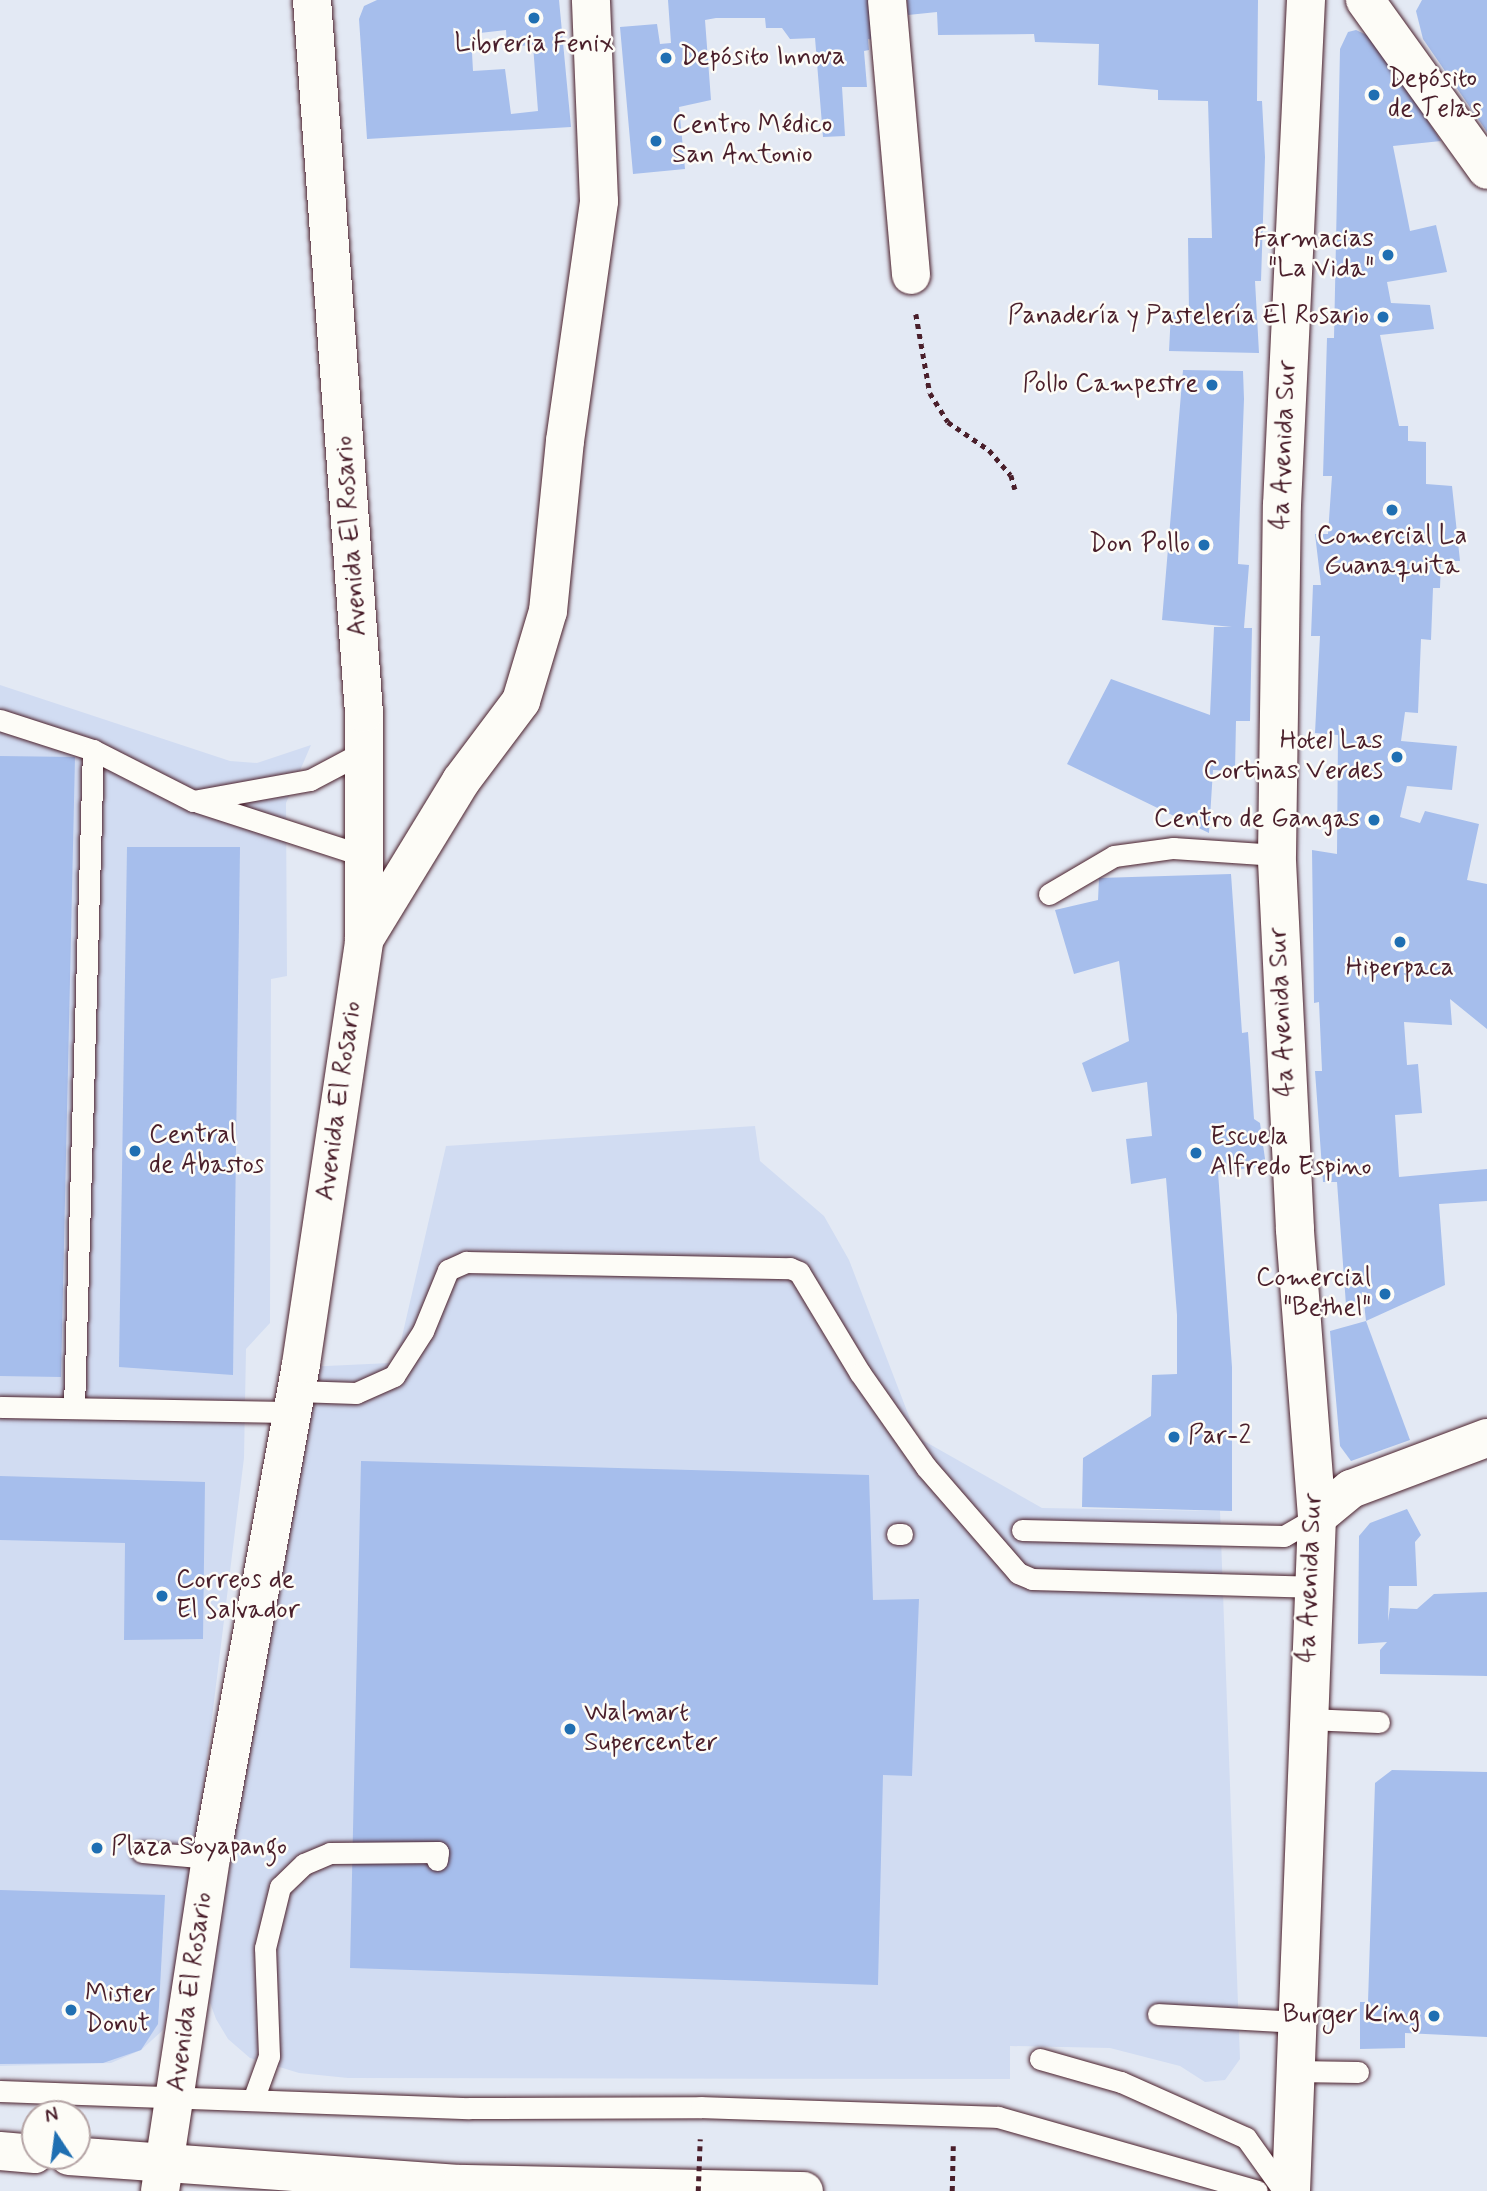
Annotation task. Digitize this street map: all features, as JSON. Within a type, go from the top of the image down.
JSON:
[{"type":"main road","name":"Avenida El Rosario","points":[[162,2177],[177,2094],[211,1858],[293,1401],[364,940],[360,654],[312,0]]},
{"type":"main road","points":[[364,940],[461,781],[521,701],[548,611],[565,441],[599,201],[591,0]]},
{"type":"main road","points":[[887,0],[911,275]]},
{"type":"main road","name":"4a Avenida Sur","points":[[1291,2191],[1311,1587],[1317,1517],[1295,1229],[1277,855],[1282,505],[1306,0]]},
{"type":"main road","points":[[1365,0],[1487,170]]},
{"type":"main road","points":[[1317,1517],[1351,1489],[1487,1438]]},
{"type":"main road","points":[[0,2151],[21,2153]]},
{"type":"main road","points":[[91,2161],[162,2177],[804,2191]]},
{"type":"lane","points":[[0,720],[93,750],[193,801],[361,855]]},
{"type":"lane","points":[[74,1408],[93,750]]},
{"type":"lane","points":[[193,801],[310,780],[361,753]]},
{"type":"lane","points":[[1049,894],[1114,856],[1172,848],[1277,855]]},
{"type":"lane","points":[[0,1407],[74,1408],[293,1401],[356,1393],[394,1376],[423,1331],[448,1270],[466,1262],[790,1268],[799,1272],[860,1373],[926,1466],[1018,1573],[1032,1579],[1311,1587]]},
{"type":"lane","points":[[1021,1531],[1284,1536],[1317,1517]]},
{"type":"lane","points":[[1307,1719],[1379,1723]]},
{"type":"lane","points":[[142,1852],[211,1858]]},
{"type":"lane","points":[[253,2100],[269,2056],[265,1948],[280,1887],[304,1864],[330,1853],[438,1856]]},
{"type":"lane","points":[[1158,2014],[1297,2022]]},
{"type":"lane","points":[[1040,2059],[1121,2082],[1246,2138],[1284,2191]]},
{"type":"lane","points":[[1295,2071],[1358,2072]]},
{"type":"lane","points":[[0,2091],[177,2094],[253,2100],[998,2117],[1257,2191]]},
{"type":"path","points":[[911,275],[930,393],[948,422],[989,450],[1011,475],[1015,489]]},
{"type":"path","points":[[698,2191],[700,2139]]},
{"type":"path","points":[[952,2191],[953,2152]]},
{"type":"shaded area","name":"Central de Abastos","points":[[0,685],[230,761],[257,763],[311,745],[286,803],[287,976],[271,979],[270,1323],[246,1349],[244,1458],[184,1945],[163,2030],[141,2050],[111,2063],[0,2066]]},
{"type":"shaded area","points":[[755,1126],[760,1161],[824,1216],[849,1260],[917,1437],[1042,1508],[1220,1511],[1240,2059],[1225,2080],[1205,2082],[1180,2066],[1110,2048],[1010,2046],[1010,2079],[348,2078],[299,2073],[250,2058],[228,2039],[216,2019],[208,1997],[305,1367],[390,1363],[401,1341],[446,1146]]},
{"type":"building","points":[[377,0],[559,0],[571,127],[367,139],[359,19],[364,6]],"holes":[[[506,30],[507,47],[533,45],[538,111],[511,114],[505,69],[473,71],[471,34]]]},
{"type":"building","points":[[668,0],[870,0],[873,40],[868,39],[869,50],[864,51],[867,87],[842,87],[845,136],[823,137],[815,38],[790,39],[782,28],[766,28],[765,18],[716,18],[705,20],[711,100],[679,107],[685,169],[633,174],[620,27],[657,24],[660,44],[671,43]]},
{"type":"building","points":[[907,0],[1258,0],[1257,101],[1262,101],[1265,157],[1261,281],[1255,281],[1259,353],[1169,351],[1171,312],[1189,312],[1188,238],[1212,238],[1208,101],[1158,100],[1158,90],[1098,85],[1099,44],[1035,42],[1034,34],[938,35],[937,12],[908,15]]},
{"type":"building","points":[[1422,0],[1487,0],[1487,132],[1423,39],[1416,11]]},
{"type":"building","points":[[1356,30],[1373,38],[1441,141],[1393,146],[1410,231],[1436,225],[1447,272],[1387,282],[1391,303],[1430,305],[1434,329],[1380,335],[1399,426],[1408,426],[1408,441],[1426,442],[1426,484],[1452,486],[1460,561],[1441,561],[1440,588],[1433,588],[1431,640],[1421,639],[1418,713],[1405,712],[1401,741],[1457,746],[1452,790],[1407,786],[1400,817],[1420,823],[1425,811],[1479,824],[1467,880],[1487,884],[1487,1029],[1450,999],[1452,1025],[1404,1022],[1407,1065],[1418,1064],[1422,1113],[1395,1115],[1399,1177],[1487,1169],[1487,1201],[1439,1204],[1445,1285],[1366,1321],[1364,1303],[1346,1305],[1337,1182],[1323,1182],[1315,1071],[1322,1071],[1319,1002],[1314,1003],[1312,850],[1337,854],[1338,735],[1315,733],[1320,636],[1311,636],[1313,585],[1321,585],[1315,534],[1328,534],[1332,476],[1323,476],[1327,338],[1334,338],[1340,49],[1348,32]]},
{"type":"building","points":[[1183,370],[1243,371],[1238,564],[1249,565],[1244,628],[1252,628],[1250,721],[1236,721],[1235,771],[1213,770],[1209,833],[1067,764],[1111,679],[1210,715],[1214,627],[1232,627],[1162,620]]},
{"type":"building","points":[[0,756],[75,757],[61,1377],[0,1376]]},
{"type":"building","points":[[127,847],[240,847],[233,1375],[119,1367]]},
{"type":"building","points":[[1231,874],[1242,1033],[1248,1032],[1254,1119],[1260,1123],[1266,1166],[1218,1172],[1232,1367],[1232,1511],[1082,1507],[1083,1458],[1151,1416],[1152,1375],[1177,1374],[1177,1315],[1166,1178],[1131,1184],[1126,1139],[1152,1136],[1147,1082],[1092,1092],[1082,1063],[1129,1041],[1119,961],[1074,974],[1055,910],[1098,900],[1099,878]]},
{"type":"building","points":[[1366,1321],[1410,1440],[1351,1461],[1340,1446],[1330,1331]]},
{"type":"building","points":[[361,1461],[869,1475],[873,1600],[919,1599],[912,1776],[883,1775],[878,1985],[350,1968]]},
{"type":"building","points":[[0,1476],[205,1482],[203,1639],[124,1640],[125,1543],[0,1540]]},
{"type":"building","points":[[1407,1509],[1421,1535],[1415,1542],[1417,1586],[1389,1586],[1388,1621],[1390,1608],[1417,1609],[1434,1594],[1487,1592],[1487,1676],[1380,1674],[1380,1650],[1387,1642],[1358,1644],[1359,1536],[1370,1523]]},
{"type":"building","points":[[1392,1770],[1487,1772],[1487,2037],[1405,2033],[1405,2048],[1360,2049],[1360,2002],[1368,2002],[1375,1783]]},
{"type":"building","points":[[0,1890],[165,1895],[158,2024],[141,2050],[103,2063],[0,2064]]},
{"type":"place","name":"Libreria Fenix","points":[[534,18]]},
{"type":"place","name":"Depósito Innova","points":[[666,58]]},
{"type":"place","name":"Depósito de Telas","points":[[1374,95]]},
{"type":"place","name":"Centro Médico San Antonio","points":[[656,141]]},
{"type":"place","name":"Farmacias \"La Vida\"","points":[[1388,255]]},
{"type":"place","name":"Panadería y Pastelería El Rosario","points":[[1383,317]]},
{"type":"place","name":"Pollo Campestre","points":[[1212,385]]},
{"type":"place","name":"Comercial La Guanaquita","points":[[1392,510]]},
{"type":"place","name":"Don Pollo","points":[[1204,545]]},
{"type":"place","name":"Hotel Las Cortinas Verdes","points":[[1397,757]]},
{"type":"place","name":"Centro de Gangas","points":[[1374,820]]},
{"type":"place","name":"Hiperpaca","points":[[1400,942]]},
{"type":"place","name":"Central de Abastos","points":[[135,1151]]},
{"type":"place","name":"Escuela Alfredo Espino","points":[[1196,1153]]},
{"type":"place","name":"Comercial \"Bethel\"","points":[[1385,1294]]},
{"type":"place","name":"Par-2","points":[[1174,1437]]},
{"type":"place","name":"Correos de El Salvador","points":[[162,1596]]},
{"type":"place","name":"Walmart Supercenter","points":[[570,1729]]},
{"type":"place","name":"Plaza Soyapango","points":[[97,1848]]},
{"type":"place","name":"Mister Donut","points":[[71,2010]]},
{"type":"place","name":"Burger King","points":[[1434,2016]]}]
